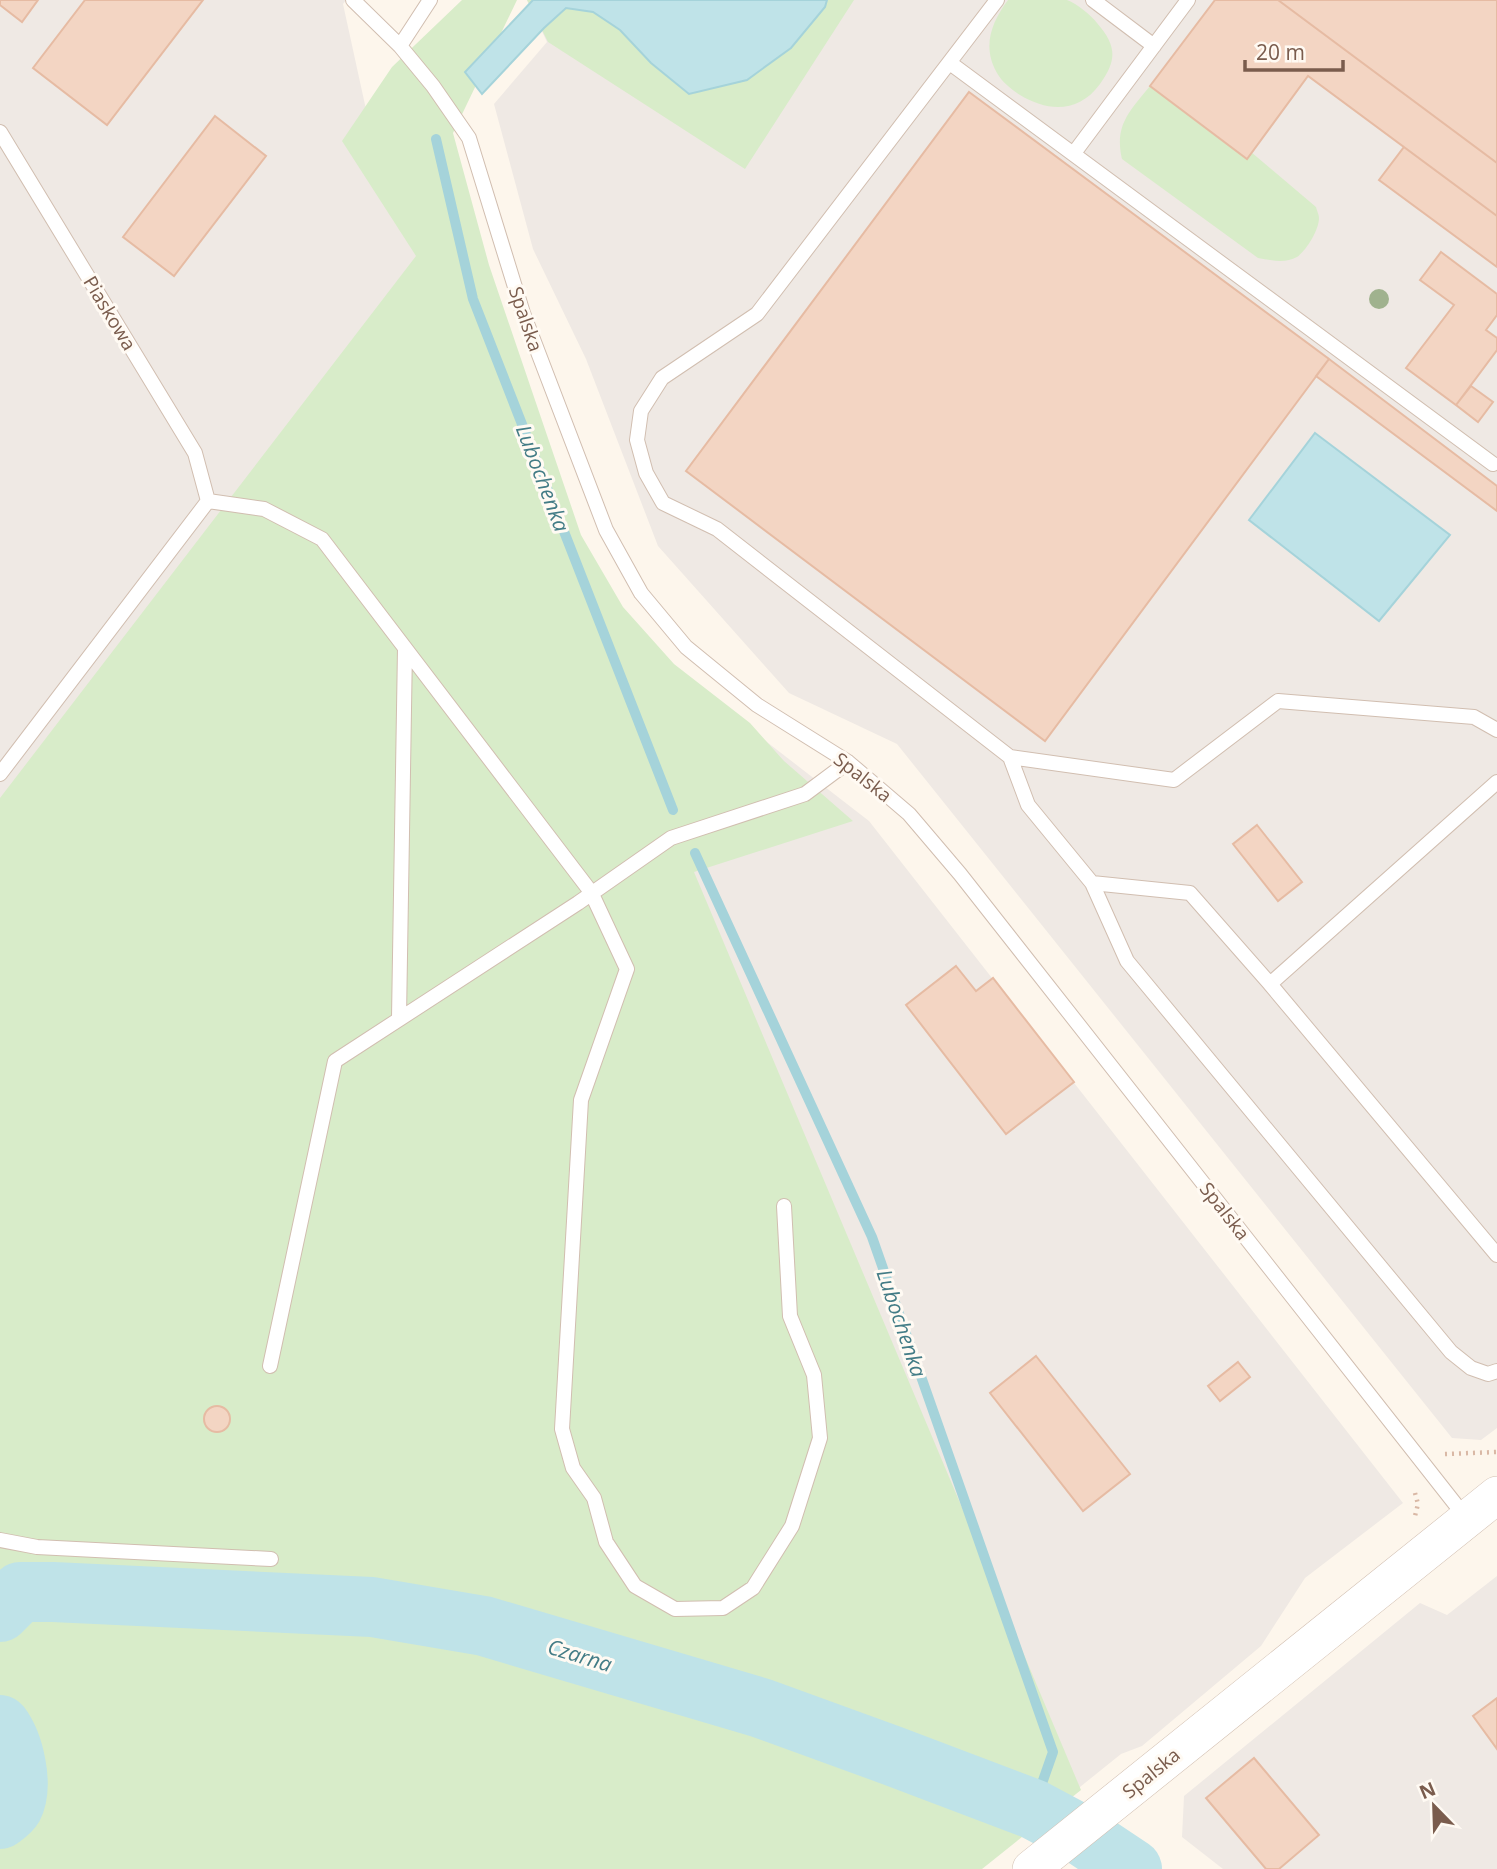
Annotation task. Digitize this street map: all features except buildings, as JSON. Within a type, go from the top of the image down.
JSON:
[{"type":"street","name":"Spalska","points":[[1031,1869],[1497,1495]]},
{"type":"lane","name":"Spalska","points":[[353,0],[400,46],[433,86],[469,138],[523,313],[606,530],[642,593],[686,647],[757,705],[848,762],[909,814],[960,874],[1467,1520]]},
{"type":"lane","points":[[400,46],[430,0]]},
{"type":"lane","points":[[997,0],[757,314],[662,378],[641,411],[637,440],[646,473],[663,503],[718,528],[1010,757],[1174,780],[1278,701],[1474,717],[1497,730]]},
{"type":"lane","points":[[1093,0],[1154,46]]},
{"type":"lane","points":[[1074,153],[1188,0]]},
{"type":"lane","points":[[950,63],[1493,464]]},
{"type":"lane","name":"Piaskowa","points":[[0,132],[195,453],[208,500]]},
{"type":"lane","points":[[0,774],[208,500],[264,509],[322,539],[591,892],[627,969],[581,1100],[562,1429],[573,1468],[594,1498],[606,1542],[635,1586],[676,1609],[723,1608],[753,1588],[792,1526],[820,1438],[814,1375],[790,1316],[784,1206]]},
{"type":"lane","points":[[399,1018],[405,648]]},
{"type":"lane","points":[[1010,757],[1028,805],[1092,883],[1127,961],[1451,1352],[1471,1368],[1488,1374],[1497,1371]]},
{"type":"lane","points":[[270,1366],[335,1061],[578,903],[671,838],[805,794],[848,762]]},
{"type":"lane","points":[[1270,984],[1497,782]]},
{"type":"lane","points":[[1092,883],[1190,893],[1270,984],[1497,1255]]},
{"type":"lane","points":[[0,1540],[37,1547],[271,1559]]},
{"type":"path","points":[[1442,1454],[1497,1452]]},
{"type":"shaded area","points":[[0,0],[346,0],[343,4],[379,169],[620,612],[670,667],[869,821],[1403,1503],[1305,1578],[1261,1646],[1142,1746],[1121,1754],[978,1869],[0,1869]]},
{"type":"shaded area","points":[[527,0],[1497,0],[1497,1428],[1481,1440],[1452,1438],[897,744],[789,693],[658,546],[586,359],[533,249],[494,104],[547,42]]},
{"type":"shaded area","points":[[1497,1576],[1497,1869],[1223,1869],[1182,1837],[1184,1796],[1420,1603],[1447,1615]]},
{"type":"green space","points":[[462,0],[517,0],[453,133],[489,265],[581,535],[623,607],[674,664],[750,723],[784,761],[853,821],[694,872],[1081,1790],[982,1869],[0,1869],[0,798],[416,256],[342,141],[392,67]]},
{"type":"green space","points":[[527,0],[854,0],[745,169],[548,42]]},
{"type":"green space","points":[[1008,0],[1067,0],[1079,6],[1104,31],[1111,46],[1112,60],[1106,75],[1092,93],[1073,105],[1052,107],[1020,95],[1001,79],[992,63],[989,45],[993,26]]},
{"type":"green space","points":[[1150,86],[1246,159],[1251,152],[1316,207],[1319,218],[1317,228],[1301,254],[1283,261],[1258,258],[1122,159],[1122,128],[1130,111]]},
{"type":"water","points":[[533,0],[827,0],[825,7],[791,48],[747,80],[689,94],[651,63],[620,30],[593,12],[566,8],[482,94],[465,72]]},
{"type":"water","points":[[1315,433],[1450,535],[1379,621],[1249,520]]},
{"type":"waterway","name":"Lubochenka","points":[[436,139],[473,299],[673,810]]},
{"type":"waterway","name":"Lubochenka","points":[[695,853],[872,1237],[1053,1752],[1033,1809]]},
{"type":"waterway","name":"Czarna","points":[[0,1612],[20,1592],[53,1592],[372,1607],[484,1626],[761,1708],[893,1756],[1033,1809],[1078,1833],[1132,1869]]},
{"type":"waterway","name":"Czarna","points":[[0,1725],[13,1753],[18,1788],[13,1807],[0,1819]]}]
